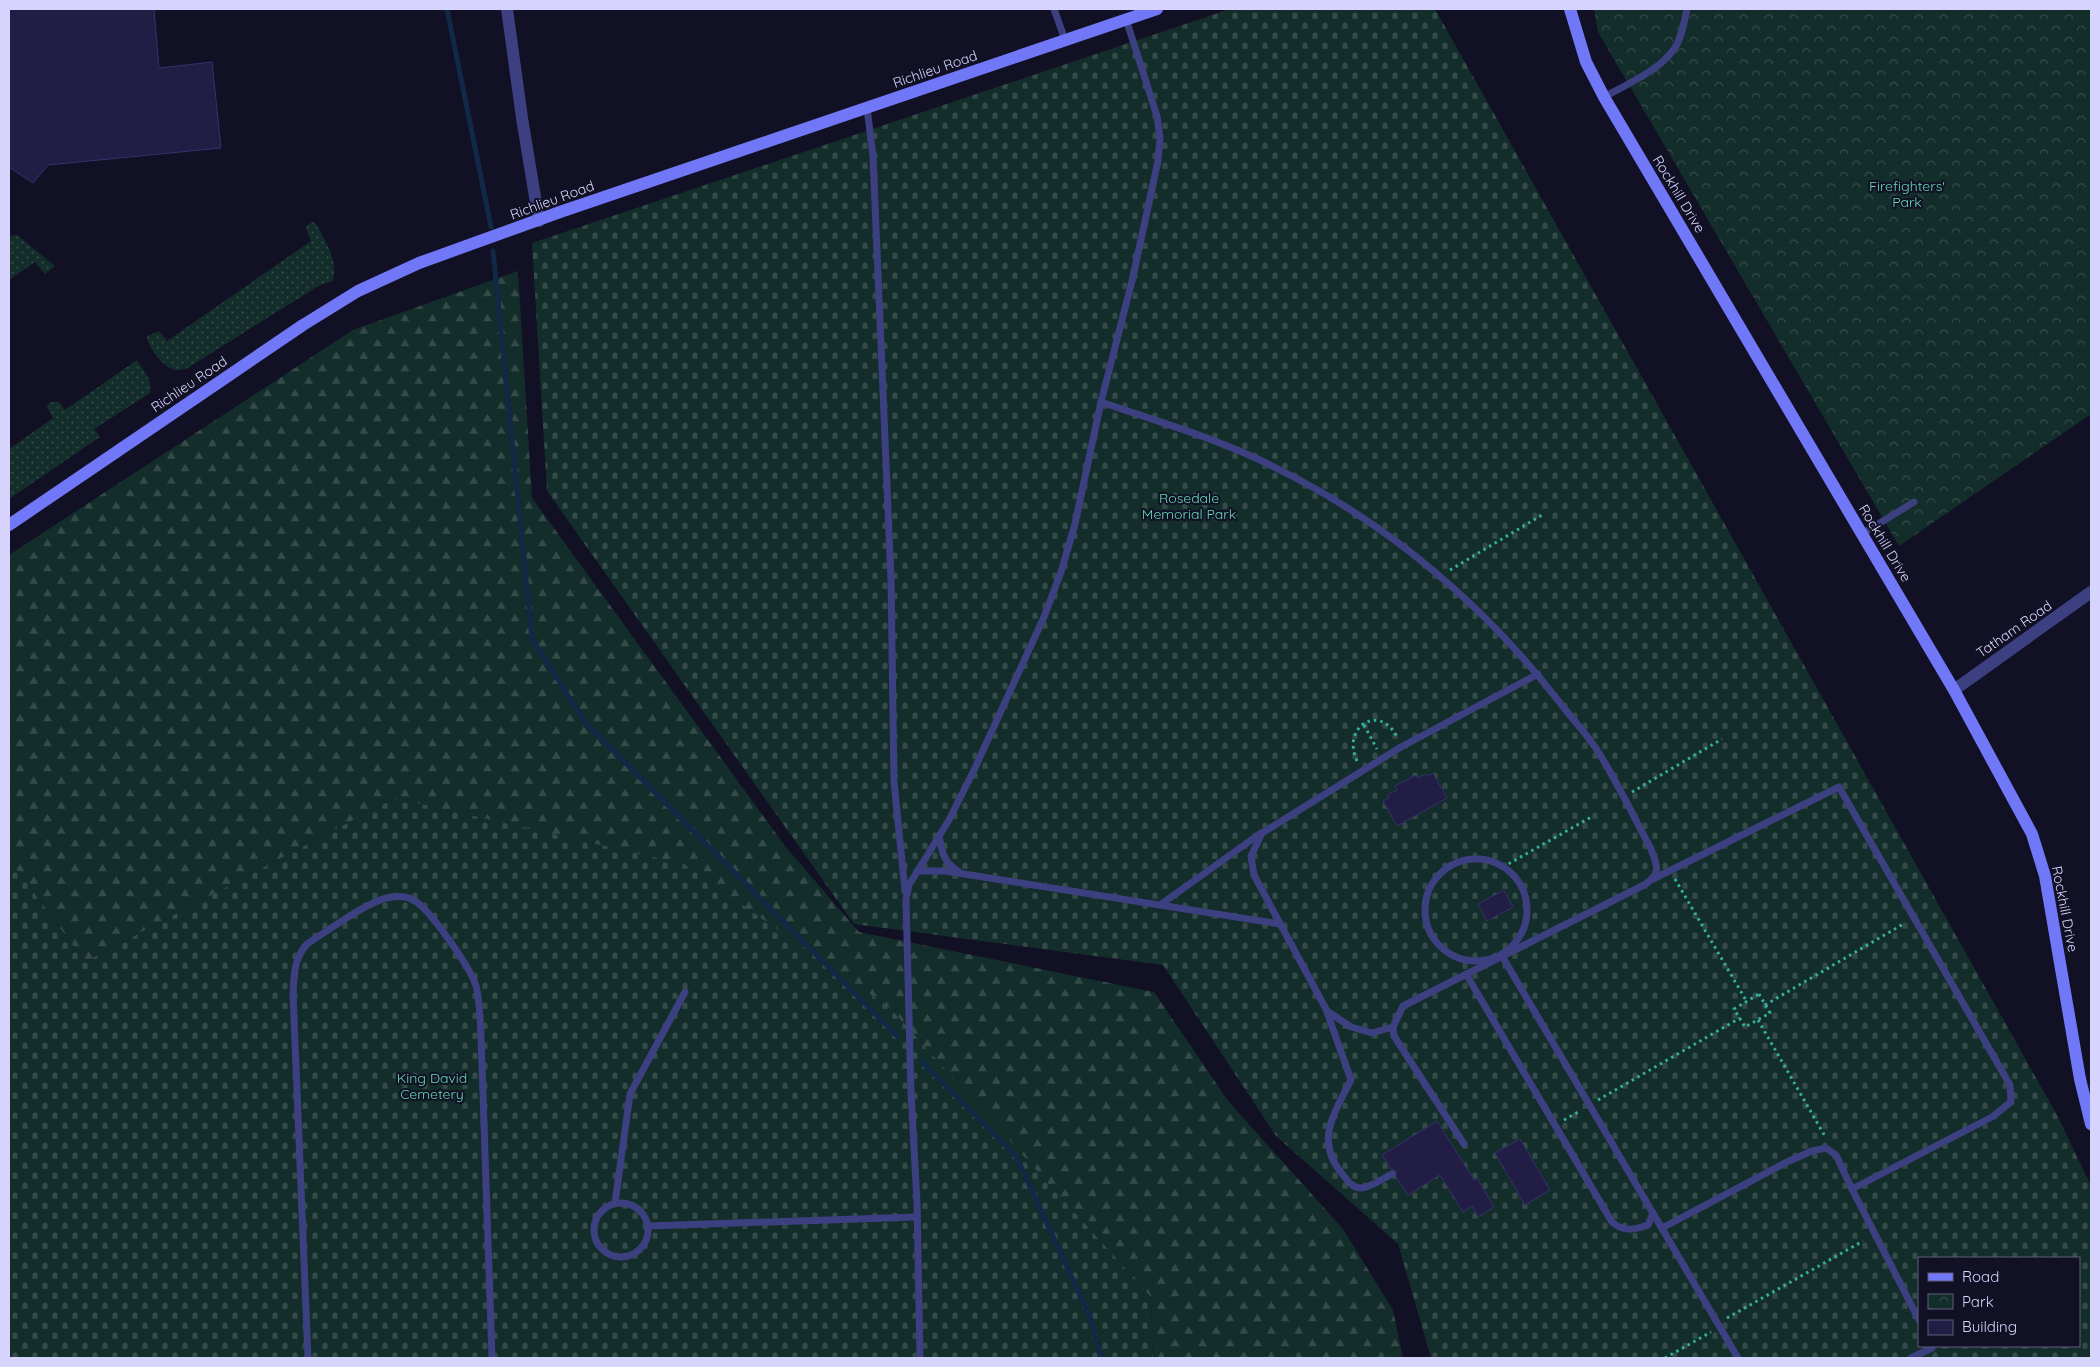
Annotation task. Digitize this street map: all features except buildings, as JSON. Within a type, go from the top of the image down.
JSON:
[{"type":"main road","name":"Richlieu Road","points":[[9,524],[295,330],[358,291],[419,263],[1157,9]]},
{"type":"main road","name":"Rockhill Drive","points":[[1570,9],[1586,62],[1604,97],[1954,690],[2032,834],[2045,876],[2080,1079],[2091,1124]]},
{"type":"street","points":[[507,9],[539,221]]},
{"type":"street","name":"Tatham Road","points":[[1954,690],[2091,592]]},
{"type":"lane","points":[[1054,9],[1065,40]]},
{"type":"lane","points":[[1604,97],[1666,59],[1675,48],[1681,35],[1687,9]]},
{"type":"lane","points":[[906,899],[909,884],[949,820],[974,770],[1044,617],[1061,572],[1075,524],[1101,402],[1132,282],[1158,162],[1160,138],[1157,116],[1126,19]]},
{"type":"lane","points":[[868,108],[873,156],[891,580],[894,782],[906,899],[920,1358]]},
{"type":"lane","points":[[1101,402],[1224,445],[1274,467],[1350,508],[1440,576],[1479,609],[1538,674],[1598,752],[1651,849],[1656,863],[1656,874],[1653,879]]},
{"type":"lane","points":[[1862,534],[1914,502]]},
{"type":"lane","points":[[1160,905],[1262,833],[1382,758],[1538,674]]},
{"type":"lane","points":[[1464,1144],[1394,1036],[1393,1027],[1403,1006],[1644,885],[1670,870],[1839,787],[2010,1085],[2011,1102],[1992,1117],[1852,1189]]},
{"type":"lane","points":[[1262,833],[1251,856],[1254,875],[1327,1011],[1351,1080],[1332,1116],[1327,1144],[1330,1152],[1336,1167],[1352,1186],[1362,1188],[1392,1174]]},
{"type":"lane","points":[[939,836],[943,855],[949,866],[963,874]]},
{"type":"lane","points":[[1477,859],[1493,862],[1503,867],[1519,882],[1526,897],[1528,913],[1524,930],[1515,944],[1502,956],[1485,961],[1468,961],[1451,956],[1438,945],[1428,931],[1424,914],[1426,897],[1433,881],[1446,869],[1460,861],[1477,859]]},
{"type":"lane","points":[[917,871],[945,871],[1280,924]]},
{"type":"lane","points":[[308,1358],[293,994],[295,964],[300,952],[307,944],[371,904],[401,896],[413,899],[421,905],[437,924],[472,974],[477,988],[481,1036],[492,1358]]},
{"type":"lane","points":[[1502,956],[1738,1358]]},
{"type":"lane","points":[[1466,974],[1612,1222],[1620,1229],[1636,1229],[1648,1225],[1653,1213]]},
{"type":"lane","points":[[615,1203],[630,1094],[685,992]]},
{"type":"lane","points":[[1327,1011],[1350,1027],[1372,1034],[1393,1027]]},
{"type":"lane","points":[[1662,1228],[1787,1162],[1812,1151],[1826,1148],[1836,1155],[1918,1318]]},
{"type":"lane","points":[[615,1203],[633,1205],[640,1210],[648,1226],[646,1243],[640,1251],[632,1256],[623,1258],[605,1253],[598,1246],[594,1238],[594,1228],[600,1212],[615,1203]]},
{"type":"lane","points":[[648,1226],[917,1217]]},
{"type":"lane","points":[[1911,1358],[1932,1347]]},
{"type":"path","points":[[1440,576],[1542,515]]},
{"type":"path","points":[[1362,771],[1355,756],[1353,736],[1359,727],[1370,721],[1381,721],[1390,725],[1401,747]]},
{"type":"path","points":[[1364,725],[1382,758]]},
{"type":"path","points":[[1623,797],[1722,739]]},
{"type":"path","points":[[1503,867],[1592,816]]},
{"type":"path","points":[[1670,870],[1747,1002]]},
{"type":"path","points":[[1765,1005],[1914,917]]},
{"type":"path","points":[[1759,994],[1770,1013],[1745,1027],[1734,1009],[1747,1002],[1759,994]]},
{"type":"path","points":[[1554,1126],[1740,1018]]},
{"type":"path","points":[[1758,1020],[1836,1155]]},
{"type":"path","points":[[1665,1358],[1863,1241]]},
{"type":"green space","name":"Rosedale Memorial Park","points":[[1230,9],[1435,9],[2058,1117],[2091,1186],[2091,1358],[1431,1358],[1398,1244],[1276,1136],[1163,965],[854,924],[547,491],[532,243]]},
{"type":"green space","name":"Firefighters' Park","points":[[1594,9],[2091,9],[2091,414],[1899,546],[1598,32]]},
{"type":"green space","points":[[313,222],[316,224],[330,251],[334,266],[333,281],[320,285],[186,369],[172,369],[159,359],[149,344],[147,336],[159,331],[167,341],[311,241],[306,228],[307,225]]},
{"type":"green space","points":[[17,235],[55,266],[45,274],[35,262],[9,280],[9,236]]},
{"type":"green space","points":[[518,271],[532,498],[785,846],[859,932],[1154,992],[1229,1102],[1343,1229],[1393,1310],[1403,1358],[1153,1358],[1151,1297],[395,798],[85,962],[9,859],[9,555],[353,330]]},
{"type":"green space","points":[[137,360],[149,380],[150,393],[94,429],[100,437],[9,499],[9,449],[53,418],[47,406],[50,402],[59,402],[65,410]]},
{"type":"green space","name":"King David Cemetery","points":[[395,798],[684,864],[890,1008],[1151,1297],[1153,1358],[9,1358],[9,859],[85,962]]},
{"type":"waterway","points":[[447,9],[491,227]]},
{"type":"waterway","points":[[493,251],[532,639],[585,722],[897,1036]]},
{"type":"waterway","points":[[922,1062],[1016,1156],[1090,1317],[1101,1358]]}]
